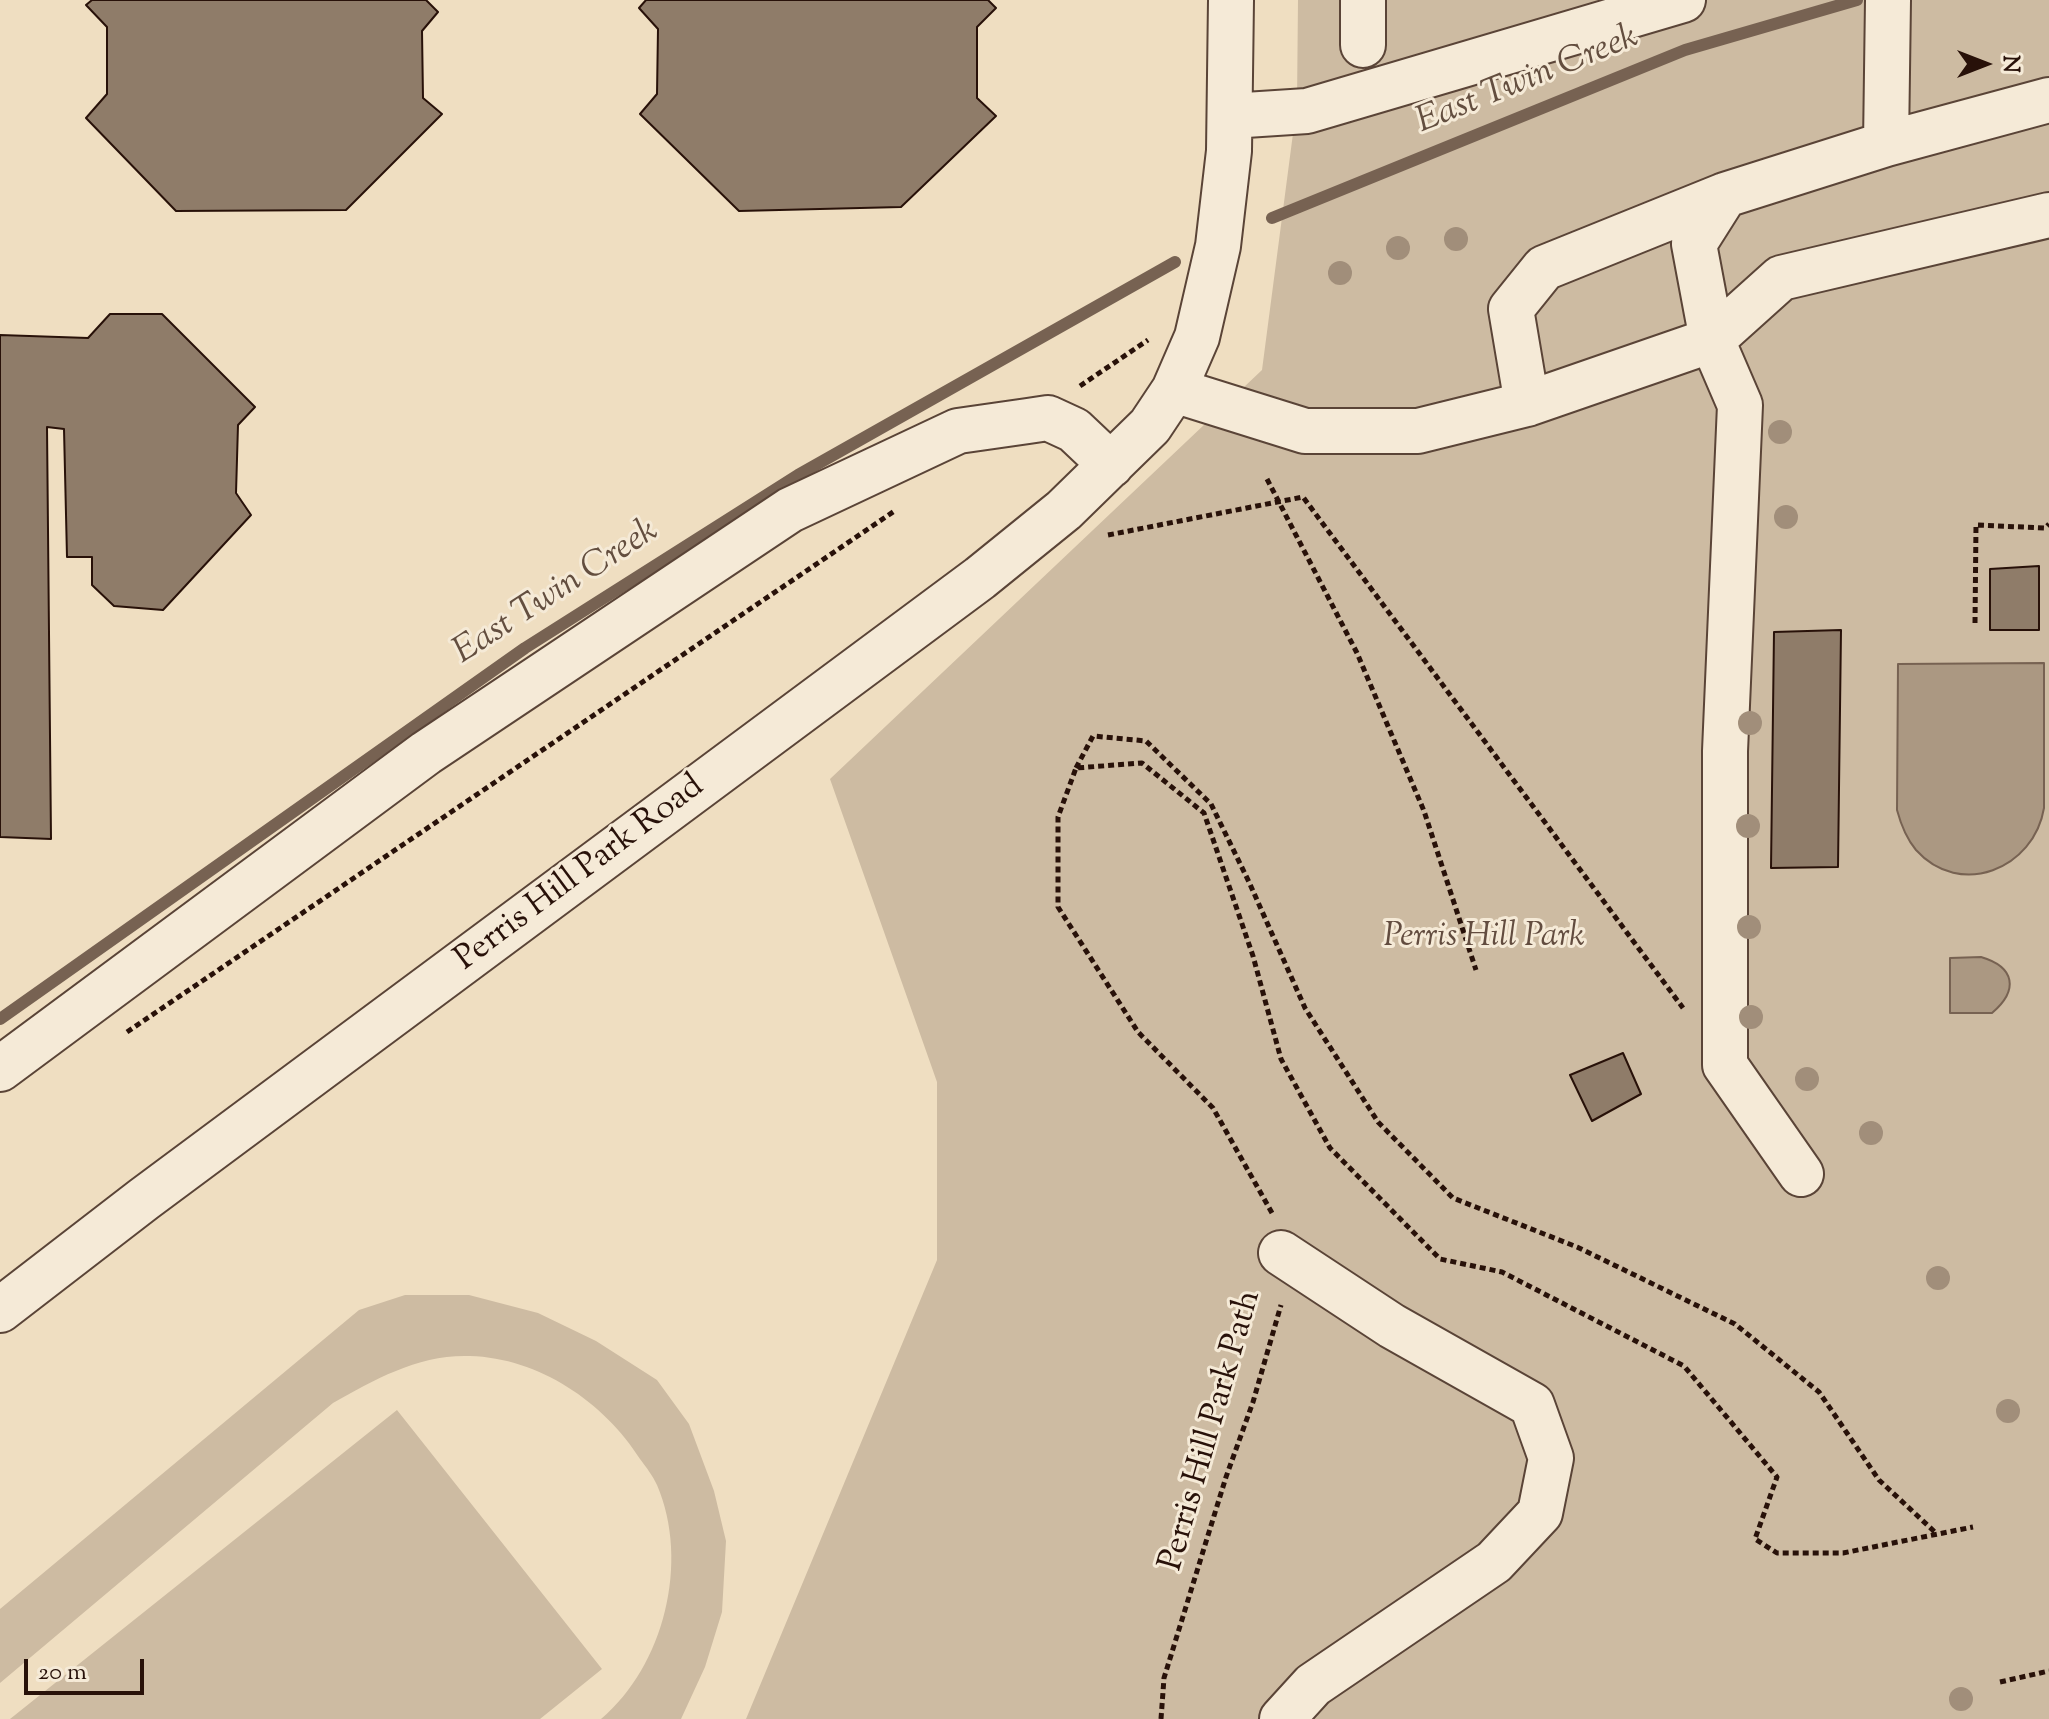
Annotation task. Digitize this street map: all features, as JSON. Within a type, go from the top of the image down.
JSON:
[{"type":"street","name":"Perris Hill Park Road","points":[[0,1310],[144,1199],[980,578],[1050,524],[1150,426],[1174,390],[1197,337],[1218,246],[1230,133],[1231,0]]},
{"type":"street","points":[[1363,0],[1363,45]]},
{"type":"street","points":[[1230,133],[1683,0]]},
{"type":"street","points":[[1886,144],[1888,16]]},
{"type":"street","points":[[1527,404],[1511,309],[1544,268],[1725,195],[1886,144],[2049,100]]},
{"type":"street","points":[[1725,195],[1694,244],[1712,340],[1740,405],[1725,751],[1725,1065],[1801,1174]]},
{"type":"street","points":[[1174,390],[1305,431],[1418,431],[1527,404],[1712,340],[1781,278],[2049,215]]},
{"type":"street","points":[[0,1069],[426,753],[790,510],[958,431],[1048,418],[1074,430],[1111,465]]},
{"type":"street","points":[[1281,1253],[1392,1326],[1532,1405],[1551,1458],[1540,1513],[1494,1562],[1313,1685],[1282,1719]]},
{"type":"path","points":[[1267,479],[1357,653],[1424,811],[1476,970]]},
{"type":"path","points":[[1108,535],[1303,497],[1687,1014]]},
{"type":"path","points":[[1975,623],[1976,525],[2045,528],[2049,524]]},
{"type":"path","name":"Perris Hill Park Path","points":[[1161,1719],[1164,1678],[1281,1308],[1281,1228],[1213,1108],[1138,1032],[1058,907],[1058,817],[1076,768],[1093,736],[1146,741],[1211,804],[1305,1008],[1378,1122],[1453,1198],[1577,1247],[1735,1324],[1819,1392],[1879,1480],[1938,1534]]},
{"type":"path","points":[[1076,768],[1142,763],[1204,813],[1253,956],[1281,1059],[1330,1148],[1440,1259],[1502,1272],[1684,1366],[1777,1477],[1755,1539],[1777,1553],[1843,1553],[1973,1527]]},
{"type":"path","points":[[2000,1682],[2049,1671]]},
{"type":"green space","name":"Perris Hill Park","points":[[1298,0],[2049,0],[2049,1719],[746,1719],[937,1260],[937,1082],[830,779],[1262,370],[1297,103]]},
{"type":"green space","points":[[405,1295],[469,1295],[538,1313],[596,1341],[657,1380],[689,1424],[714,1491],[726,1541],[722,1612],[705,1667],[681,1719],[601,1719],[623,1697],[641,1671],[665,1611],[671,1547],[667,1515],[654,1478],[608,1419],[567,1387],[521,1365],[470,1356],[433,1359],[398,1370],[333,1403],[0,1683],[0,1609],[359,1310]]},
{"type":"green space","points":[[397,1410],[602,1669],[540,1719],[10,1719]]},
{"type":"shaded area","points":[[2044,663],[2044,808],[2037,829],[2026,847],[2011,861],[1993,870],[1973,874],[1953,873],[1934,865],[1912,845],[1897,810],[1898,664]]},
{"type":"shaded area","points":[[1981,957],[2007,973],[2009,988],[2006,996],[1992,1013],[1950,1013],[1950,958]]},
{"type":"building","points":[[92,0],[426,0],[438,12],[422,31],[423,98],[442,114],[346,210],[176,211],[86,118],[107,94],[107,27],[86,5]]},
{"type":"building","points":[[646,0],[988,0],[996,8],[977,27],[977,98],[996,116],[901,207],[739,211],[640,114],[657,94],[658,29],[639,8]]},
{"type":"building","points":[[110,314],[162,314],[255,407],[238,425],[236,493],[251,515],[163,610],[114,606],[92,585],[92,557],[67,557],[64,429],[47,427],[51,839],[0,837],[0,335],[88,338]]},
{"type":"building","points":[[2039,566],[2039,630],[1990,630],[1990,569]]},
{"type":"building","points":[[1841,630],[1838,867],[1771,868],[1774,632]]},
{"type":"building","points":[[1623,1053],[1641,1094],[1592,1121],[1570,1075]]},
{"type":"waterway","name":"East Twin Creek","points":[[1272,218],[1685,50],[1857,0]]},
{"type":"waterway","name":"East Twin Creek","points":[[0,1019],[525,648],[798,475],[1175,262]]}]
